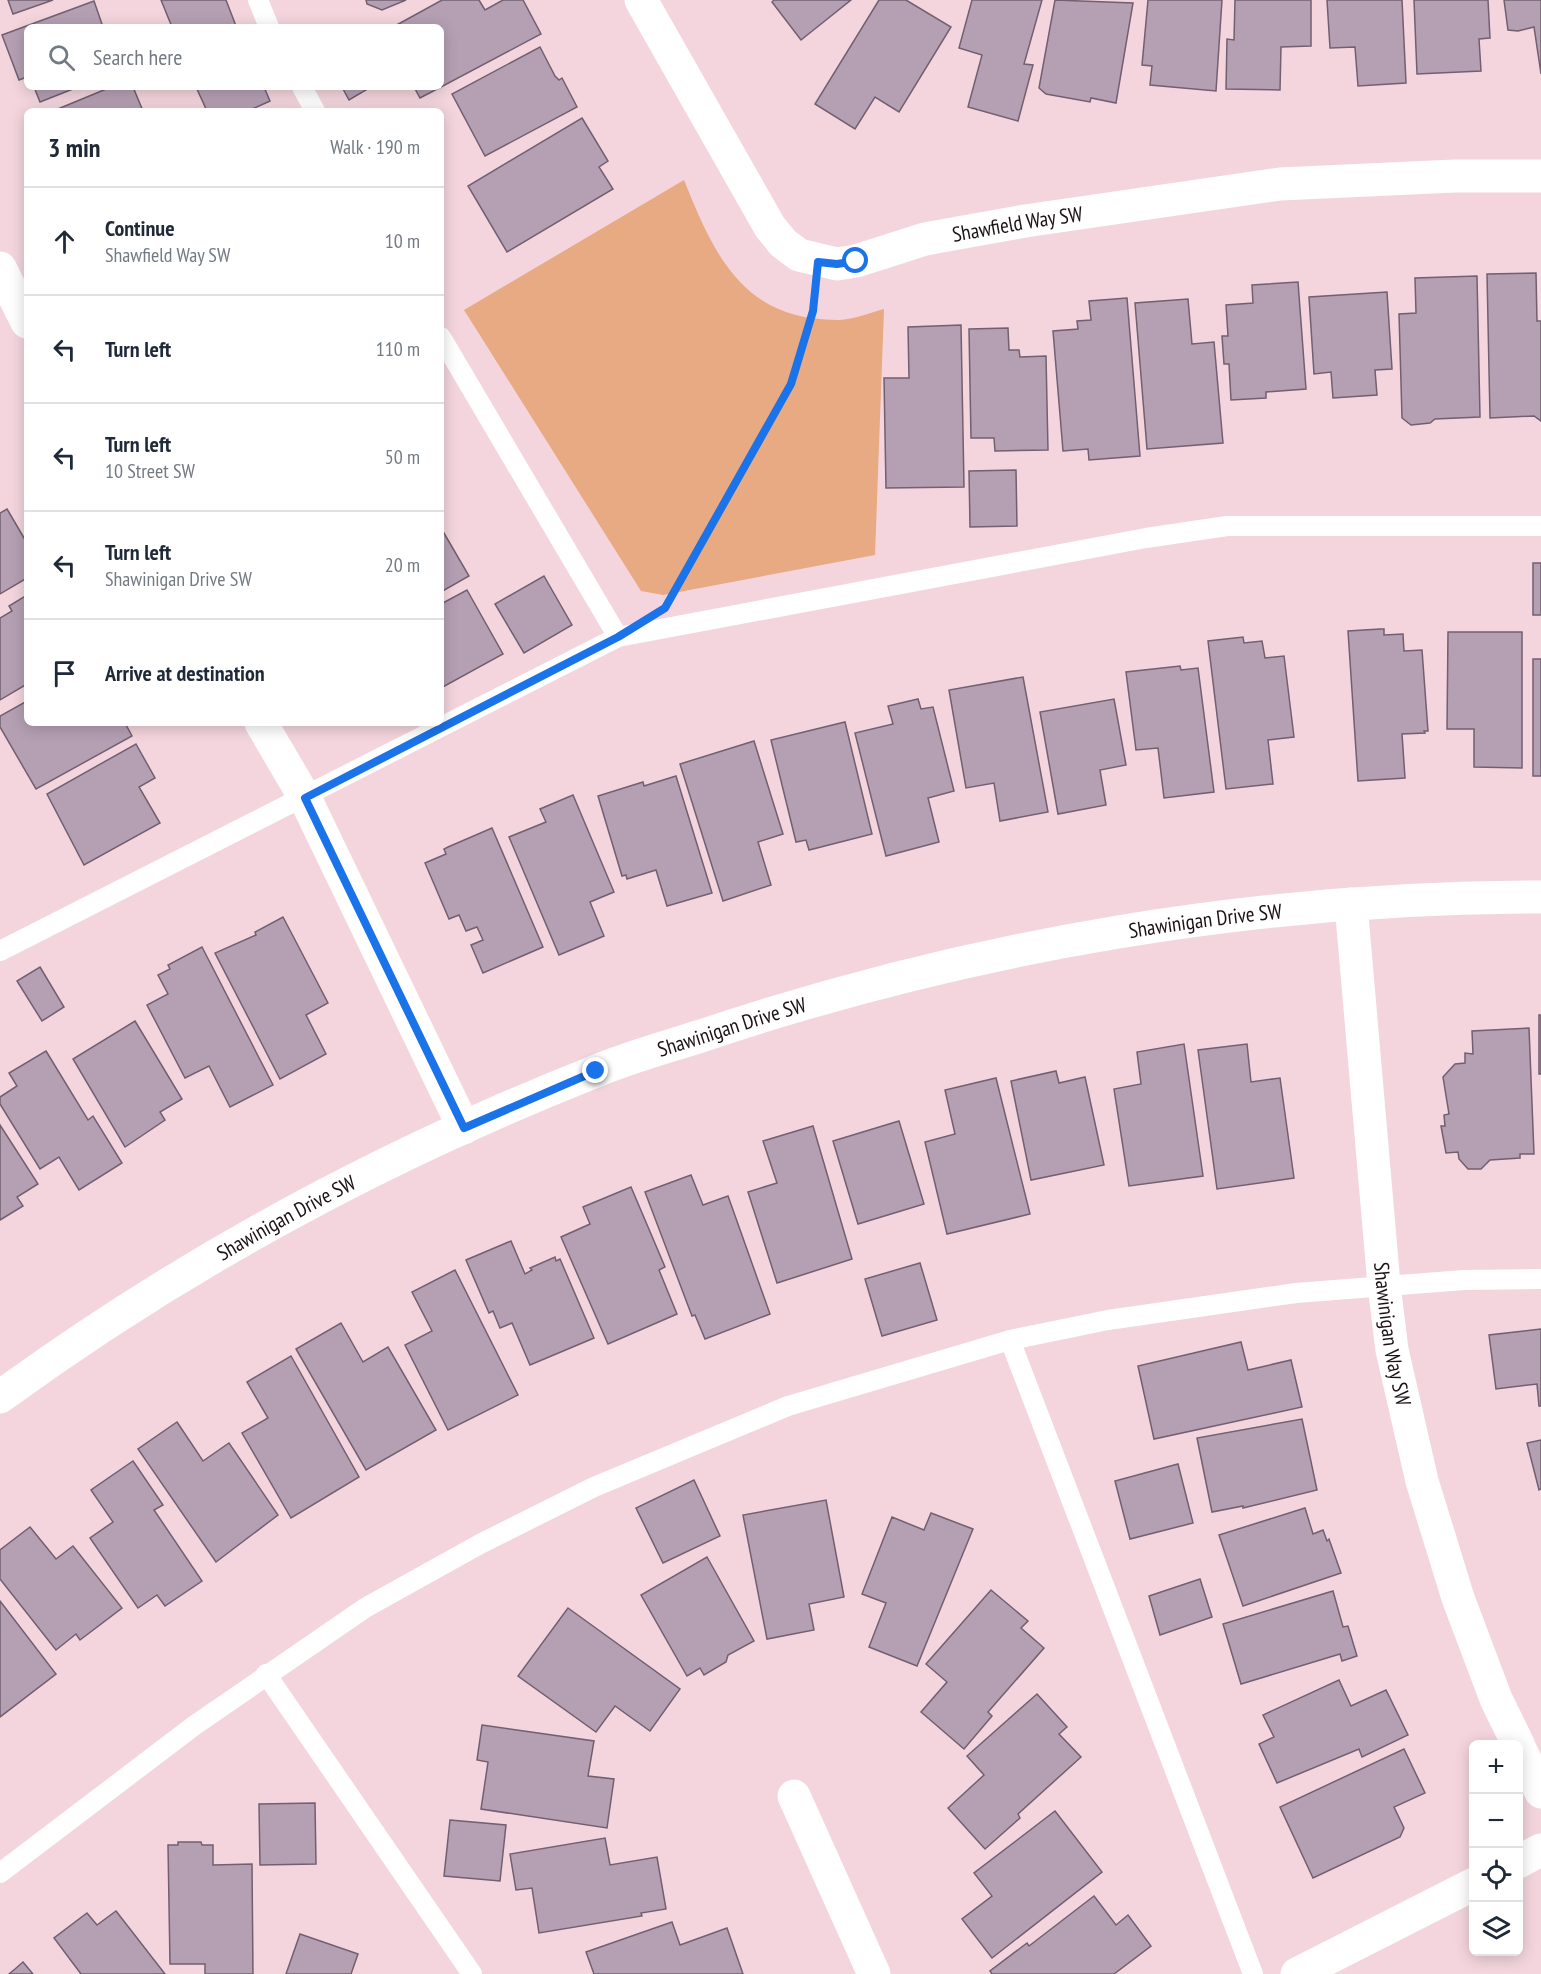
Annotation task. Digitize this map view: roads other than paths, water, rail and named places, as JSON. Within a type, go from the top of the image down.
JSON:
[{"type":"street","name":"Shawfield Way SW","points":[[641,0],[771,227],[783,243],[799,255],[818,262],[837,264],[856,261],[925,239],[1025,221],[1280,184],[1455,176],[1541,176]]},
{"type":"street","points":[[0,268],[24,316]]},
{"type":"street","points":[[263,726],[305,798],[464,1128]]},
{"type":"street","name":"Shawinigan Drive SW","points":[[0,1397],[108,1320],[233,1245],[464,1128],[596,1071],[754,1018],[983,956],[1172,923],[1351,904],[1470,897],[1541,897]]},
{"type":"street","name":"Shawinigan Way SW","points":[[1351,904],[1384,1286],[1392,1350],[1422,1481],[1458,1598],[1496,1699],[1516,1740]]},
{"type":"street","name":"Shawinigan Way SW","points":[[1523,1755],[1541,1791]]},
{"type":"street","points":[[794,1796],[874,1974]]},
{"type":"street","points":[[1523,1859],[1541,1850]]},
{"type":"street","points":[[1297,1974],[1469,1886]]},
{"type":"lane","points":[[258,0],[268,24]]},
{"type":"lane","points":[[304,90],[313,108]]},
{"type":"lane","points":[[444,342],[618,637]]},
{"type":"lane","points":[[0,951],[618,637],[1134,541],[1227,526],[1541,526]]},
{"type":"lane","points":[[0,1873],[266,1674],[365,1608],[480,1544],[594,1487],[788,1406],[1010,1340],[1108,1320],[1296,1293],[1464,1280],[1541,1279]]},
{"type":"lane","points":[[1010,1340],[1253,1974]]},
{"type":"lane","points":[[266,1674],[472,1974]]}]
